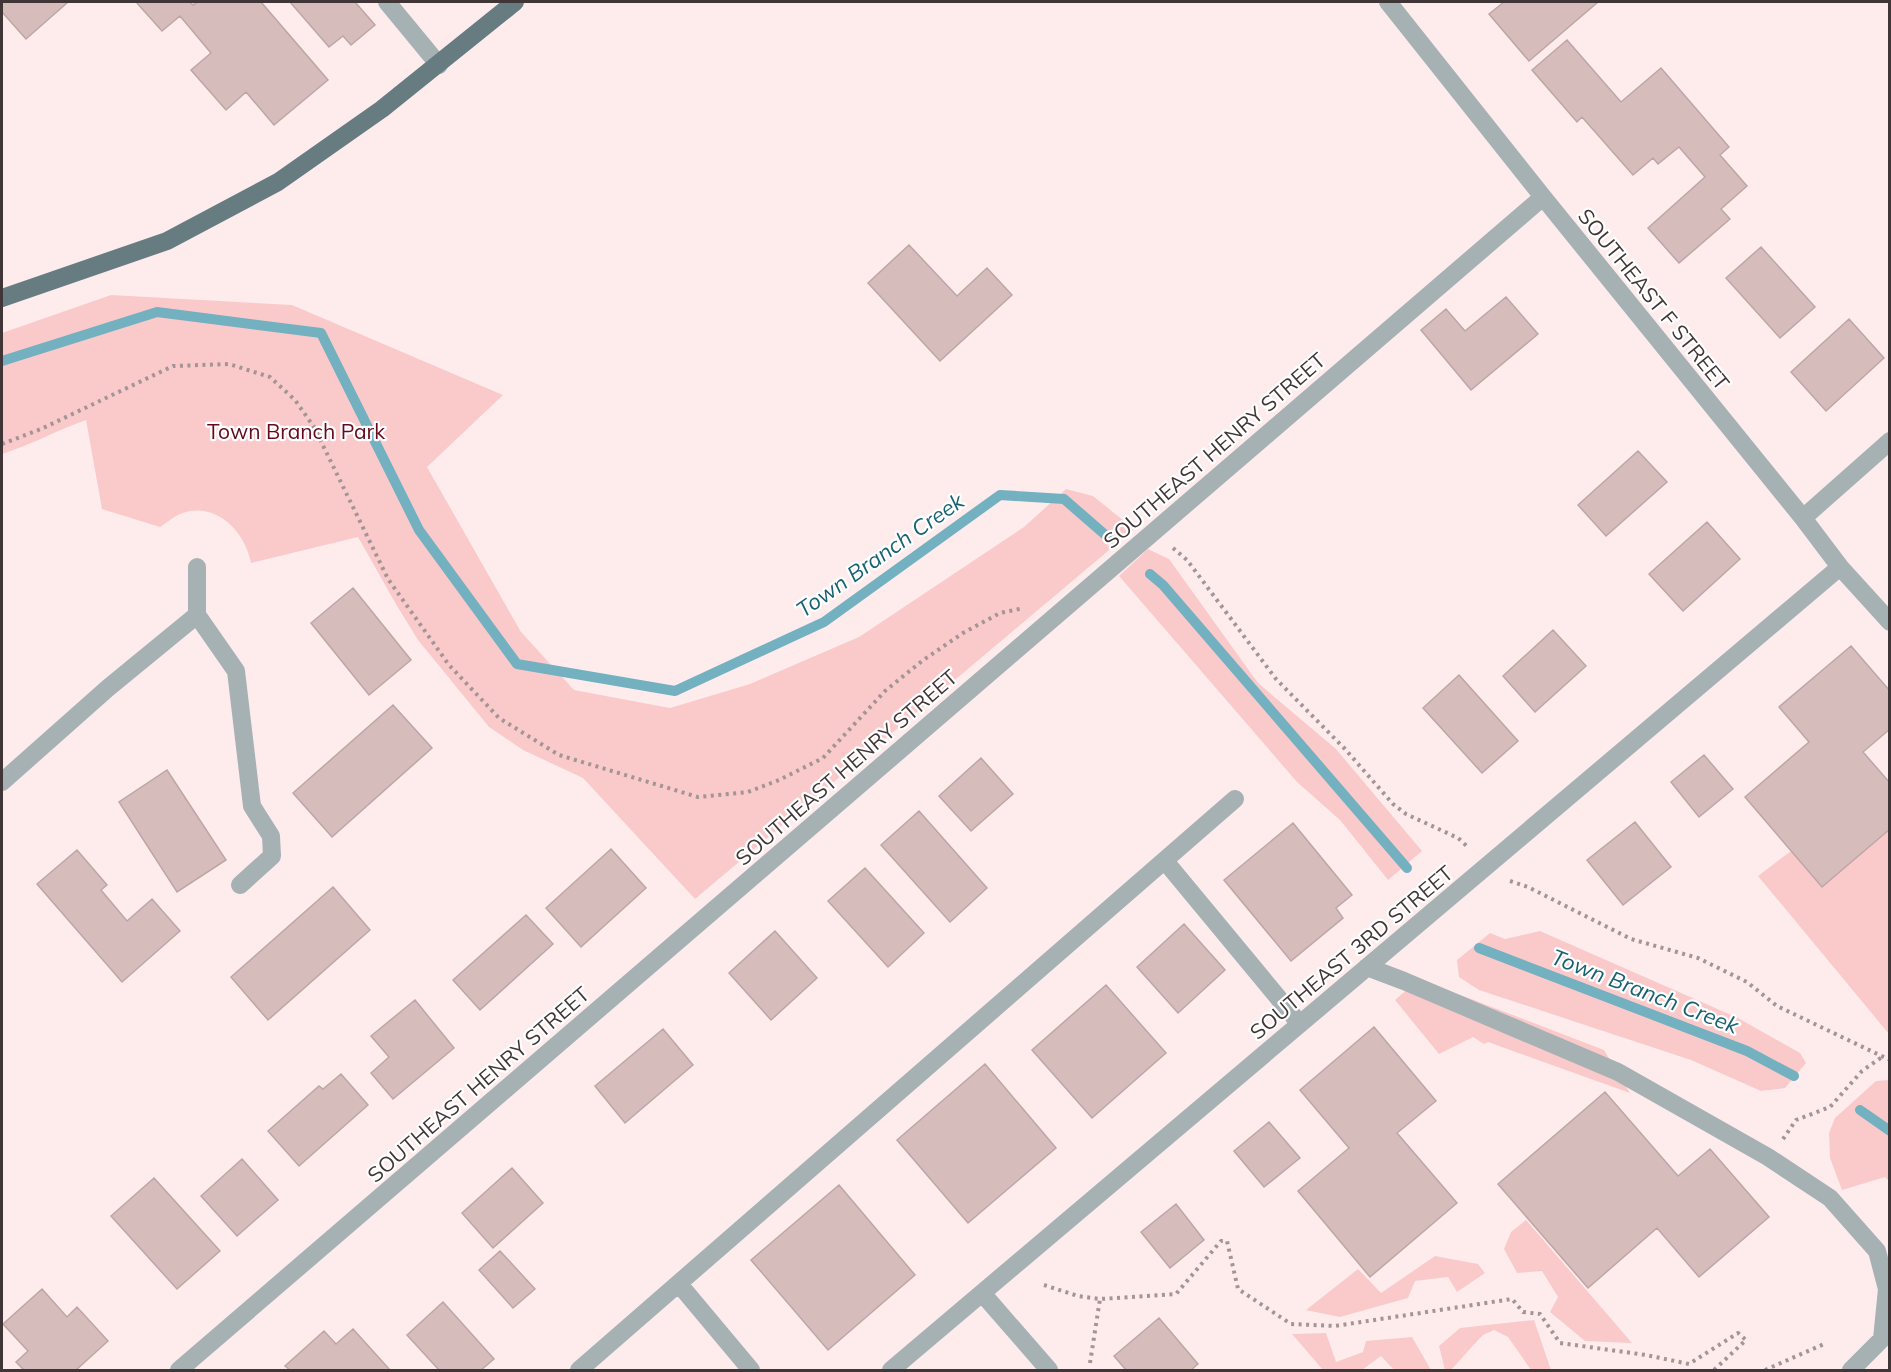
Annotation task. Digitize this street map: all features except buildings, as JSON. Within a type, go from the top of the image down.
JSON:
[{"type":"main road","points":[[2,298],[167,241],[278,182],[382,109],[515,2]]},
{"type":"street","points":[[387,2],[439,65]]},
{"type":"street","name":"SOUTHEAST F STREET","points":[[1388,2],[1840,567],[1890,622]]},
{"type":"street","name":"SOUTHEAST HENRY STREET","points":[[178,1371],[1543,197]]},
{"type":"street","points":[[1803,518],[1890,441]]},
{"type":"street","points":[[197,567],[197,615],[236,671],[252,806],[271,836],[272,856],[240,885]]},
{"type":"street","name":"SOUTHEAST 3RD STREET","points":[[891,1371],[1840,567]]},
{"type":"street","points":[[2,782],[108,688],[197,615]]},
{"type":"street","points":[[579,1371],[1235,799]]},
{"type":"street","points":[[1165,861],[1300,1024]]},
{"type":"street","points":[[1367,967],[1618,1072],[1768,1157],[1830,1198],[1877,1251],[1887,1289],[1882,1339],[1851,1371]]},
{"type":"street","points":[[679,1284],[751,1371]]},
{"type":"street","points":[[982,1293],[1049,1371]]},
{"type":"path","points":[[2,444],[41,429],[173,366],[229,364],[270,377],[295,400],[315,427],[388,579],[449,665],[499,718],[559,755],[698,797],[748,792],[779,780],[823,758],[885,690],[922,660],[963,633],[1000,613],[1048,602],[1060,612]]},
{"type":"path","points":[[1141,542],[1163,541],[1187,560],[1276,679],[1345,749],[1393,804],[1406,814],[1458,838],[1472,851]]},
{"type":"path","points":[[1509,880],[1528,887],[1631,939],[1698,958],[1746,982],[1777,1006],[1890,1060]]},
{"type":"path","points":[[1768,1157],[1796,1120],[1830,1107],[1862,1071],[1882,1057]]},
{"type":"path","points":[[1044,1285],[1078,1296],[1100,1299],[1176,1294],[1221,1241],[1227,1241],[1238,1289],[1291,1324],[1335,1326],[1512,1299],[1523,1312],[1540,1314],[1560,1343],[1646,1355],[1689,1364],[1738,1333],[1746,1340],[1714,1371]]},
{"type":"path","points":[[1090,1363],[1100,1299]]},
{"type":"path","points":[[1765,1371],[1824,1344]]},
{"type":"green space","name":"Town Branch Park","points":[[111,295],[292,305],[503,395],[427,467],[521,632],[574,690],[670,708],[750,684],[859,637],[1024,527],[1066,489],[1093,496],[1134,529],[695,899],[583,778],[523,750],[489,727],[418,640],[358,537],[251,563],[248,551],[235,530],[226,521],[205,511],[177,515],[160,527],[102,509],[86,420],[2,454],[2,333]]},
{"type":"green space","points":[[1148,549],[1169,559],[1258,683],[1336,749],[1422,851],[1388,880],[1340,820],[1297,782],[1119,576]]},
{"type":"green space","points":[[1889,829],[1889,1034],[1758,876],[1791,851]]},
{"type":"green space","points":[[1540,931],[1738,1018],[1800,1053],[1806,1063],[1785,1088],[1761,1091],[1691,1060],[1479,990],[1459,977],[1457,960],[1490,933],[1505,939]]},
{"type":"green space","points":[[1419,979],[1604,1050],[1630,1093],[1488,1042],[1484,1044],[1473,1037],[1439,1054],[1395,1000]]},
{"type":"green space","points":[[1889,1080],[1889,1181],[1885,1177],[1842,1190],[1830,1158],[1829,1133],[1835,1118],[1876,1081]]},
{"type":"green space","points":[[1526,1220],[1632,1343],[1585,1341],[1550,1312],[1558,1297],[1542,1271],[1517,1273],[1504,1249],[1511,1232]]},
{"type":"green space","points":[[1435,1256],[1478,1264],[1485,1273],[1457,1292],[1448,1277],[1415,1281],[1408,1298],[1340,1317],[1306,1310],[1358,1269],[1381,1293]]},
{"type":"green space","points":[[1534,1320],[1551,1370],[1531,1370],[1508,1337],[1494,1330],[1483,1335],[1451,1370],[1445,1370],[1439,1346],[1460,1328]]},
{"type":"green space","points":[[1326,1333],[1336,1362],[1363,1352],[1366,1341],[1412,1337],[1431,1370],[1394,1370],[1381,1356],[1362,1370],[1323,1370],[1292,1334]]},
{"type":"waterway","name":"Town Branch Creek","points":[[2,361],[157,312],[321,333],[419,530],[517,664],[675,691],[824,622],[1000,495],[1064,499],[1110,539]]},
{"type":"waterway","name":"Town Branch Creek","points":[[1150,574],[1163,585],[1407,868]]},
{"type":"waterway","name":"Town Branch Creek","points":[[1479,948],[1747,1051],[1794,1076]]},
{"type":"waterway","name":"Town Branch Creek","points":[[1860,1110],[1890,1131]]}]
